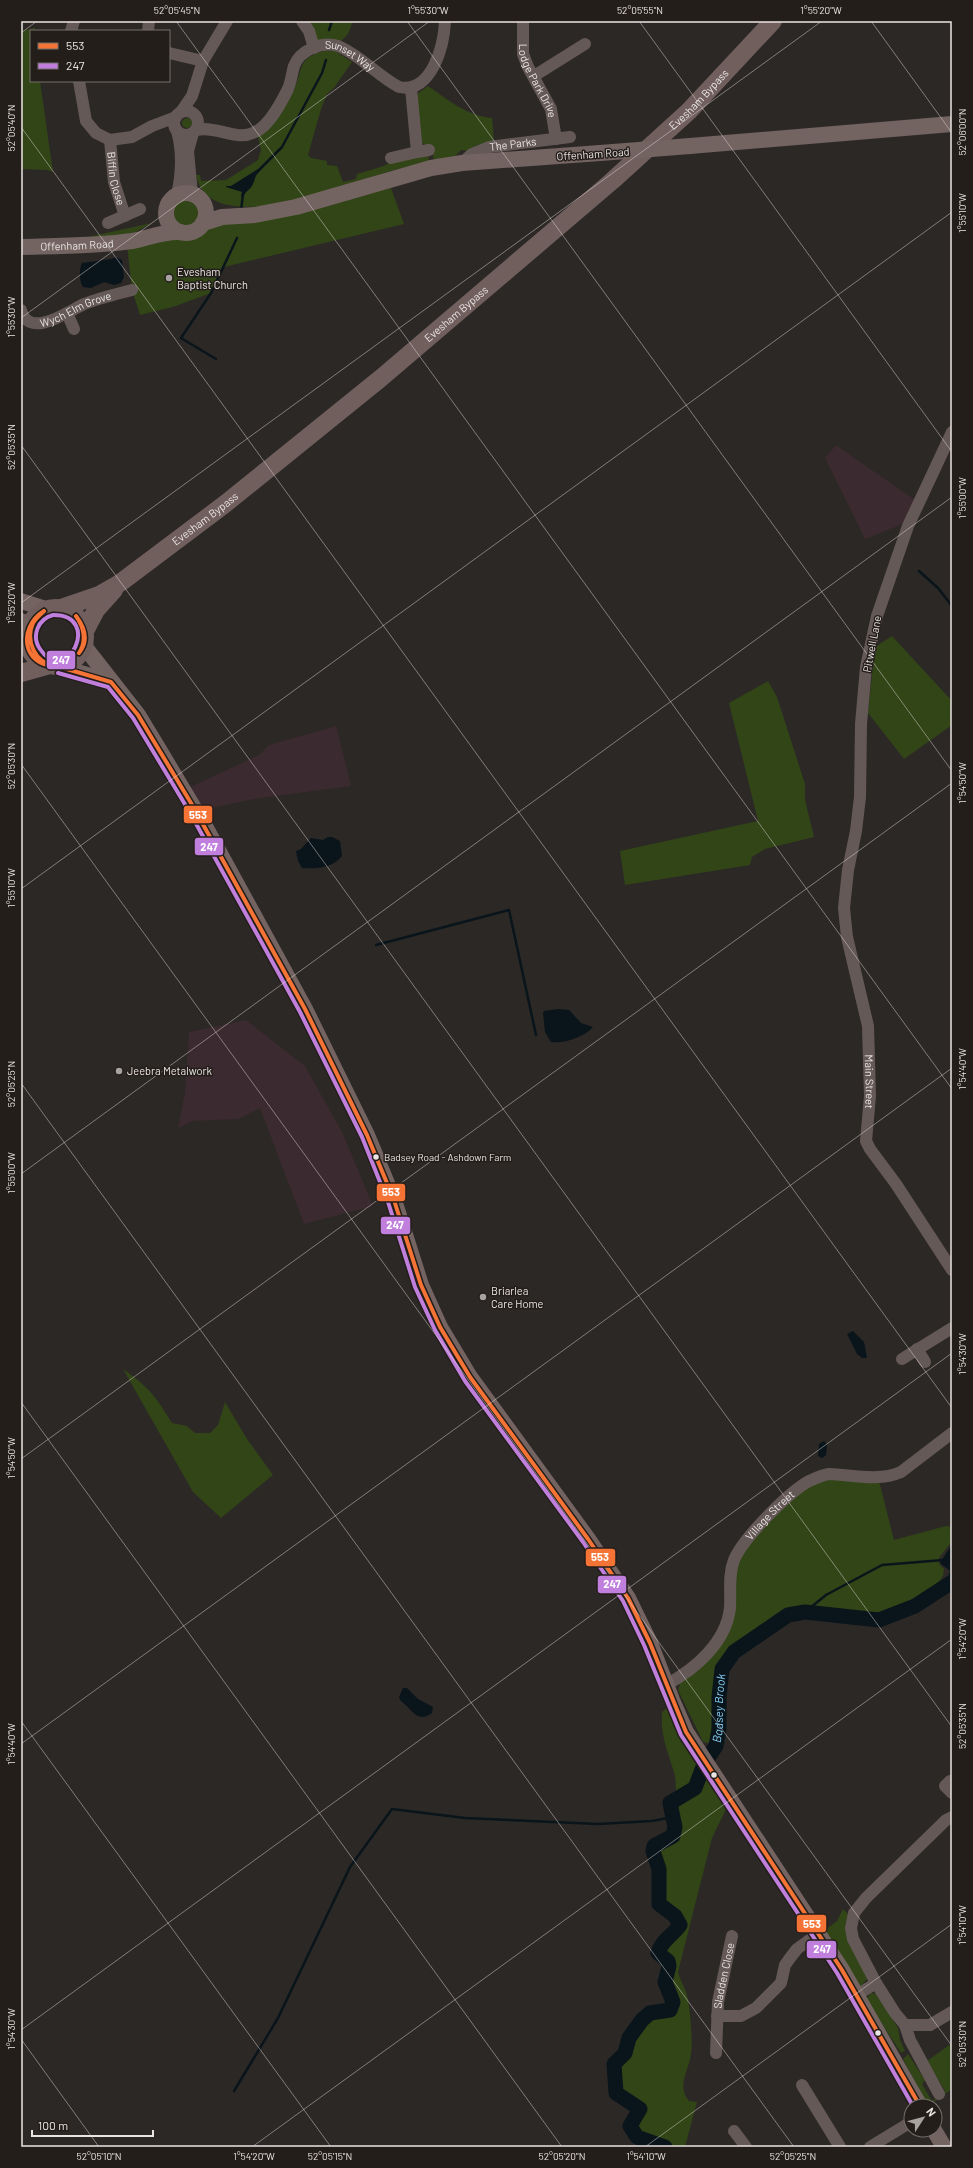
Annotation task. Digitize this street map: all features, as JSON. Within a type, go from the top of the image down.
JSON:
[{"type":"highway","name":"Evesham Bypass","points":[[53,609],[98,594],[120,583],[225,504],[386,373],[612,181],[688,111],[773,21]]},
{"type":"highway","name":"Evesham Bypass","points":[[84,638],[96,610],[120,583]]},
{"type":"highway","points":[[21,673],[53,666],[75,660],[84,638],[76,616],[53,609],[33,618],[24,636],[33,657],[53,666]]},
{"type":"main road","name":"Offenham Road","points":[[203,223],[222,217],[240,216],[296,207],[413,172],[462,164],[952,124]]},
{"type":"main road","points":[[132,241],[158,222],[166,212],[169,202],[191,198],[206,210],[203,223],[194,232],[180,232],[170,225],[166,212]]},
{"type":"main road","name":"Offenham Road","points":[[191,198],[240,216]]},
{"type":"main road","name":"Offenham Road","points":[[21,247],[65,246],[132,241],[166,232],[180,232]]},
{"type":"main road","points":[[21,602],[53,609]]},
{"type":"main road","points":[[84,638],[111,682],[138,716],[194,808],[305,1009],[367,1135],[394,1200],[421,1285],[440,1327],[470,1377],[588,1539],[628,1598],[650,1643],[686,1732],[818,1933],[856,1994],[915,2098]]},
{"type":"main road","points":[[53,666],[111,682]]},
{"type":"main road","points":[[939,2138],[944,2147]]},
{"type":"street","points":[[191,198],[181,178],[182,148],[177,122],[192,96],[203,61],[227,21]]},
{"type":"street","points":[[302,21],[309,31],[314,48]]},
{"type":"street","points":[[391,158],[423,151],[411,88],[425,79],[441,53],[445,21]]},
{"type":"street","name":"Lodge Park Drive","points":[[523,21],[523,54],[552,109],[556,139]]},
{"type":"street","points":[[534,76],[560,58],[585,44]]},
{"type":"street","name":"Sunset Way","points":[[195,131],[216,129],[228,133],[248,135],[263,128],[267,124],[288,88],[297,60],[307,51],[319,46],[340,47],[391,83],[399,87],[411,88]]},
{"type":"street","points":[[170,53],[203,61]]},
{"type":"street","points":[[79,82],[86,121],[96,134],[110,140],[132,137],[150,128],[177,122],[188,111],[195,116]]},
{"type":"street","points":[[191,198],[188,151],[198,124],[195,116],[192,96]]},
{"type":"street","name":"Sunset Way","points":[[195,116],[228,133]]},
{"type":"street","points":[[177,122],[187,135],[195,131]]},
{"type":"street","name":"The Parks","points":[[462,164],[472,154],[489,147],[570,137]]},
{"type":"street","name":"Biffin Close","points":[[110,140],[114,182],[125,216]]},
{"type":"street","name":"Biffin Close","points":[[108,223],[140,209]]},
{"type":"street","name":"Wych Elm Grove","points":[[21,313],[28,321],[40,324],[100,298],[132,290]]},
{"type":"street","points":[[67,313],[74,329]]},
{"type":"street","name":"Pitwell Lane","points":[[848,870],[856,831],[860,798],[861,724],[866,667],[877,616],[908,526],[952,432]]},
{"type":"street","name":"Main Street","points":[[848,870],[844,908],[847,937],[868,1026],[870,1096],[866,1141],[952,1270]]},
{"type":"street","points":[[902,1358],[952,1328]]},
{"type":"street","points":[[917,1349],[925,1362]]},
{"type":"street","name":"Village Street","points":[[666,1685],[698,1663],[713,1648],[725,1630],[730,1608],[730,1583],[734,1560],[745,1541],[784,1501],[808,1482],[829,1474],[883,1478],[893,1475],[951,1436]]},
{"type":"street","points":[[950,1781],[945,1786],[952,1793]]},
{"type":"street","points":[[939,2094],[910,2040],[905,2026],[876,1983],[853,1939],[851,1928],[854,1913],[859,1905],[946,1820],[952,1817]]},
{"type":"street","name":"Sladden Close","points":[[717,2016],[741,2016],[756,2008],[781,1983],[785,1965],[797,1949],[818,1933]]},
{"type":"street","name":"Sladden Close","points":[[716,2053],[717,2016],[732,1936]]},
{"type":"street","points":[[856,1994],[876,1983]]},
{"type":"street","points":[[905,2026],[930,2024],[952,2012]]},
{"type":"street","points":[[802,2085],[840,2147]]},
{"type":"street","points":[[870,2147],[903,2127]]},
{"type":"street","points":[[734,2131],[746,2147]]},
{"type":"shaded area","points":[[258,169],[260,171],[244,196],[241,197],[242,192],[226,187],[231,186]]},
{"type":"shaded area","points":[[116,257],[122,260],[124,277],[121,283],[114,285],[104,282],[91,288],[83,287],[80,275],[82,263]]},
{"type":"shaded area","points":[[836,445],[915,500],[905,523],[865,539],[825,458]]},
{"type":"shaded area","points":[[336,726],[351,786],[254,799],[198,811],[186,789],[259,755],[269,745]]},
{"type":"shaded area","points":[[328,837],[332,837],[340,841],[342,856],[334,863],[324,867],[302,868],[298,861],[296,851],[301,849],[311,838],[323,840]]},
{"type":"shaded area","points":[[558,1009],[569,1010],[581,1023],[593,1027],[589,1031],[574,1039],[562,1042],[551,1042],[545,1032],[543,1013],[544,1011]]},
{"type":"shaded area","points":[[246,1020],[305,1066],[343,1134],[373,1206],[304,1224],[260,1108],[238,1119],[192,1121],[178,1128],[185,1093],[189,1032]]},
{"type":"shaded area","points":[[853,1331],[864,1342],[867,1358],[862,1358],[857,1354],[847,1334]]},
{"type":"shaded area","points":[[824,1441],[827,1445],[826,1455],[822,1458],[818,1456],[819,1444]]},
{"type":"shaded area","points":[[952,1544],[952,1580],[948,1577],[950,1571],[940,1563]]},
{"type":"shaded area","points":[[403,1688],[407,1688],[418,1699],[433,1707],[432,1713],[422,1717],[415,1714],[400,1700],[399,1697]]},
{"type":"green space","points":[[309,21],[353,21],[348,34],[340,42],[313,44]]},
{"type":"green space","points":[[35,28],[35,30],[30,30],[30,82],[40,82],[53,172],[47,170],[21,169],[21,31]]},
{"type":"green space","points":[[324,51],[335,51],[352,62],[334,88],[327,94],[321,109],[308,155],[311,158],[327,161],[327,165],[337,166],[343,182],[356,179],[357,174],[384,166],[390,162],[428,154],[429,162],[391,171],[335,189],[277,204],[249,207],[224,204],[206,194],[196,175],[200,175],[201,181],[226,180],[258,160],[261,150],[258,137],[292,94],[297,83],[300,70],[305,61],[309,57]]},
{"type":"green space","points":[[428,86],[450,101],[474,114],[492,118],[494,141],[477,145],[468,151],[461,150],[453,158],[434,162],[431,145],[425,145],[421,142],[420,138],[417,94]]},
{"type":"green space","points":[[185,118],[189,118],[191,119],[191,127],[185,128],[182,125],[182,121]]},
{"type":"green space","points":[[391,188],[404,224],[224,267],[211,293],[173,307],[140,315],[132,290],[127,245],[173,236],[189,238],[199,234],[209,226]]},
{"type":"green space","points":[[186,198],[197,202],[201,213],[197,224],[186,228],[175,224],[171,213],[175,202]]},
{"type":"green space","points":[[152,223],[132,234],[69,241]]},
{"type":"green space","points":[[892,636],[952,701],[952,725],[904,759],[868,713],[875,647]]},
{"type":"green space","points":[[768,681],[777,697],[805,784],[805,800],[814,837],[765,849],[752,857],[750,865],[625,885],[620,851],[758,821],[729,703]]},
{"type":"green space","points":[[123,1369],[146,1387],[172,1423],[187,1426],[195,1433],[210,1433],[218,1425],[225,1402],[247,1439],[273,1475],[221,1518],[193,1492]]},
{"type":"green space","points":[[844,1477],[879,1481],[894,1540],[946,1526],[952,1527],[952,1541],[939,1558],[939,1564],[944,1569],[943,1576],[935,1587],[912,1600],[878,1614],[856,1611],[834,1615],[805,1612],[789,1615],[734,1652],[722,1669],[719,1697],[719,1729],[708,1743],[703,1742],[678,1690],[682,1678],[720,1644],[735,1573],[744,1549],[796,1495],[816,1482]]},
{"type":"green space","points":[[670,1705],[728,1805],[712,1838],[678,1972],[688,2000],[692,2049],[683,2084],[685,2095],[689,2101],[697,2102],[685,2147],[649,2147],[649,2143],[637,2137],[630,2126],[640,2109],[616,2093],[614,2064],[625,2053],[629,2038],[642,2020],[650,2013],[669,2009],[673,2002],[665,1982],[669,1966],[668,1961],[658,1953],[664,1942],[680,1925],[675,1916],[659,1904],[659,1869],[653,1851],[654,1846],[673,1836],[675,1827],[670,1803],[676,1798],[675,1776],[662,1730],[662,1712]]},
{"type":"green space","points":[[843,1909],[848,1914],[845,1926],[846,1932],[867,1975],[867,1979],[861,1986],[825,1930],[837,1921]]},
{"type":"green space","points":[[871,1993],[877,1994],[898,2028],[900,2040],[905,2051],[901,2053],[866,1999]]},
{"type":"green space","points":[[952,2043],[952,2089],[939,2098],[936,2098],[945,2091],[927,2061]]},
{"type":"green space","points":[[908,2054],[925,2080],[922,2084],[930,2098],[924,2098],[903,2059]]},
{"type":"waterway","points":[[329,30],[332,21]]},
{"type":"waterway","points":[[257,172],[282,147],[322,73],[326,60]]},
{"type":"waterway","points":[[241,211],[243,194]]},
{"type":"waterway","points":[[216,359],[181,338],[211,293],[237,238]]},
{"type":"waterway","points":[[919,571],[938,588],[952,606]]},
{"type":"waterway","points":[[376,945],[509,910],[536,1035]]},
{"type":"waterway","points":[[805,1612],[826,1595],[882,1565],[943,1560]]},
{"type":"waterway","name":"Badsey Brook","points":[[665,2147],[637,2137],[630,2126],[640,2109],[616,2093],[614,2064],[625,2053],[629,2038],[642,2020],[650,2013],[670,2010],[673,2002],[665,1982],[669,1966],[668,1961],[658,1953],[664,1942],[680,1925],[675,1916],[659,1904],[659,1869],[653,1851],[654,1846],[673,1836],[675,1827],[670,1803],[695,1788],[705,1762],[716,1746],[719,1729],[719,1697],[722,1669],[734,1652],[788,1615],[805,1612],[879,1620],[915,1606],[952,1582]]},
{"type":"waterway","points":[[234,2091],[278,2018],[350,1867],[392,1809],[465,1818],[598,1824],[652,1821],[673,1817]]},
{"type":"transit line","name":"553","points":[[44,611],[33,623],[30,637],[31,644],[37,656],[42,661],[55,666]]},
{"type":"transit line","name":"553","points":[[44,611],[35,618],[30,627],[27,636],[27,645],[30,653],[36,660],[44,664],[55,666]]},
{"type":"transit line","name":"247","points":[[53,615],[68,618],[76,626],[78,636],[75,647],[69,656],[60,660],[50,659],[40,649],[36,639],[36,634],[40,624],[43,620],[53,615]]},
{"type":"transit line","name":"553","points":[[76,616],[82,625],[85,634],[84,644],[79,653]]},
{"type":"transit line","name":"553","points":[[76,616],[84,634],[83,644],[79,653]]},
{"type":"transit line","name":"553","points":[[60,667],[111,682],[138,715],[194,808],[305,1009],[367,1135],[394,1200],[421,1285],[440,1327],[470,1377],[588,1539],[628,1598],[650,1643],[686,1732],[842,1970],[915,2098]]},
{"type":"transit line","name":"247","points":[[58,673],[108,687],[133,718],[189,811],[300,1012],[362,1137],[388,1202],[415,1287],[435,1330],[465,1381],[583,1542],[623,1601],[644,1645],[681,1735],[837,1973],[908,2098]]},
{"type":"place","name":"Evesham Baptist Church","points":[[169,278]]},
{"type":"place","name":"Jeebra Metalwork","points":[[119,1071]]},
{"type":"place","name":"Badsey Road - Ashdown Farm","points":[[376,1157]]},
{"type":"place","name":"Briarlea Care Home","points":[[483,1297]]}]
